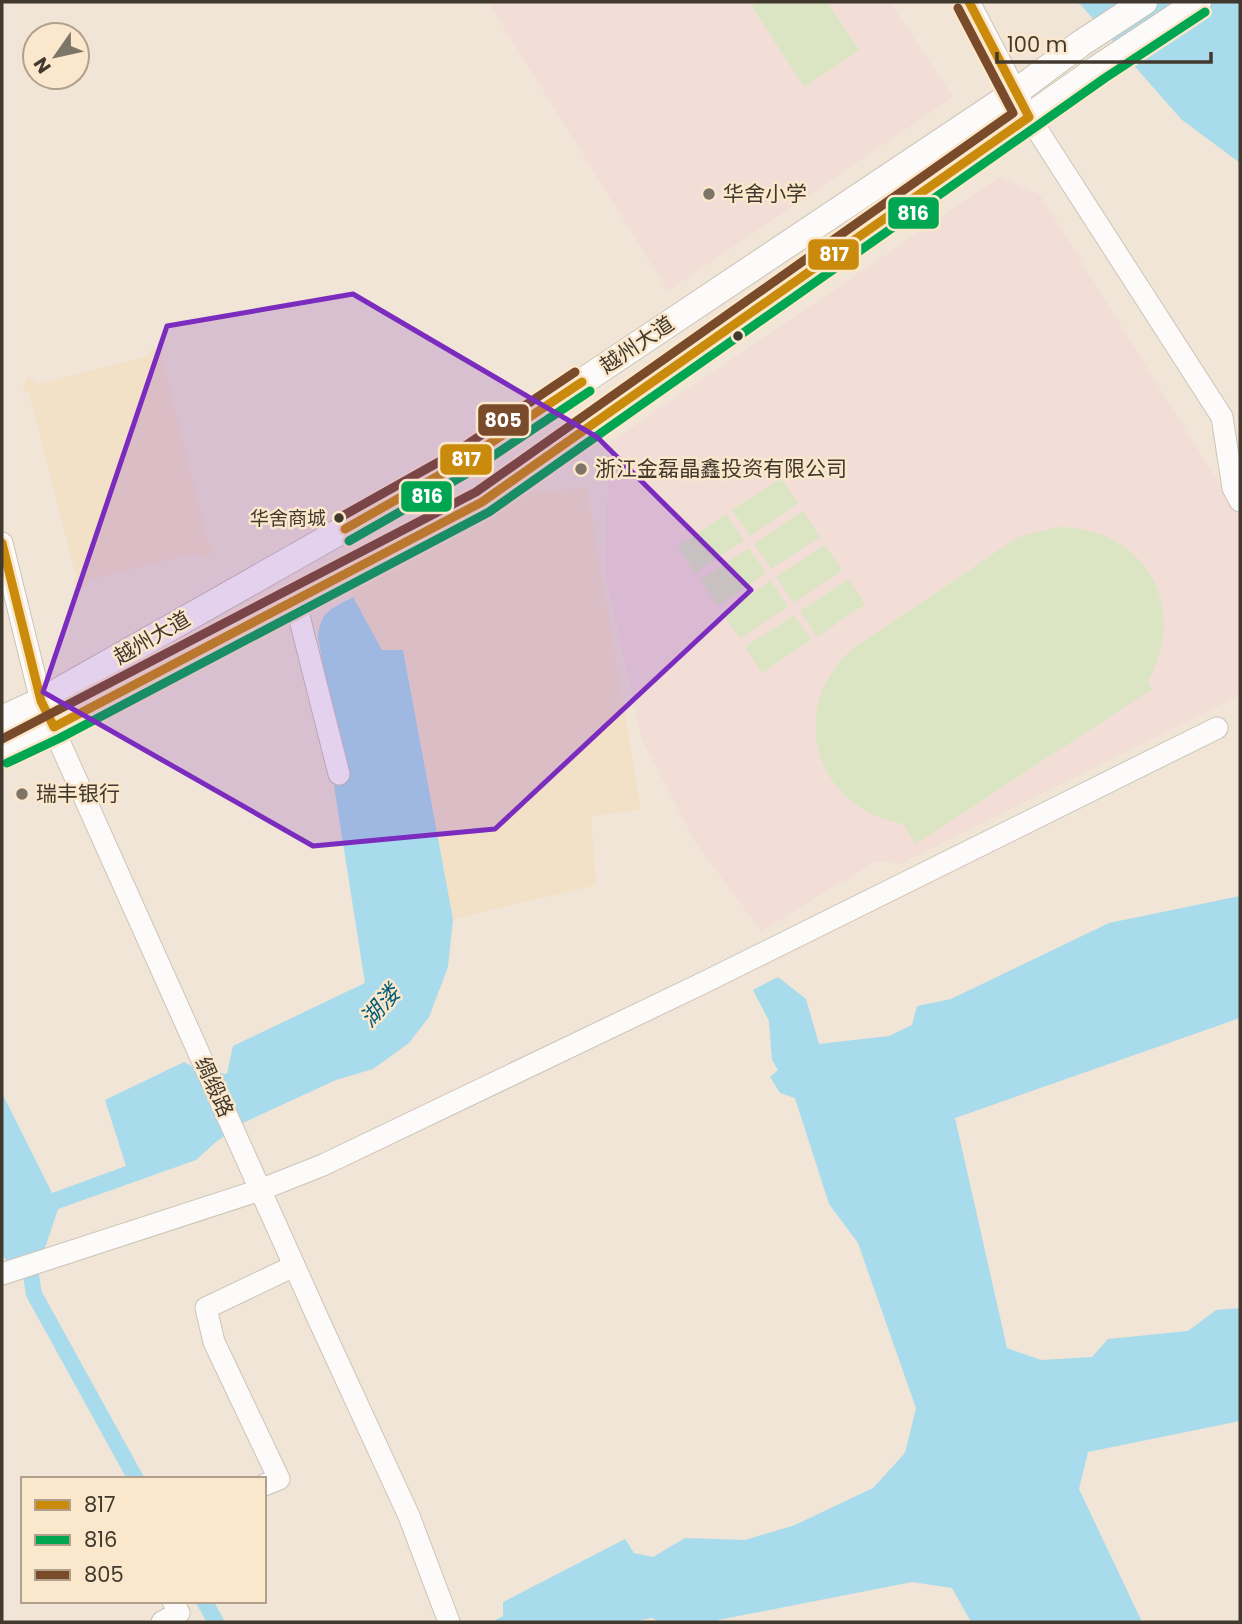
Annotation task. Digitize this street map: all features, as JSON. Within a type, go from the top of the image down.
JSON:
[{"type":"main road","name":"越州大道","points":[[2,719],[41,701],[459,464],[1144,2]]},
{"type":"main road","name":"越州大道","points":[[2,752],[482,502],[1098,68],[1198,2]]},
{"type":"street","points":[[969,2],[1029,117],[1222,417],[1233,488],[1240,500]]},
{"type":"street","name":"绸缎路","points":[[2,543],[41,701],[409,1516],[449,1622]]},
{"type":"street","points":[[295,600],[340,774]]},
{"type":"street","points":[[2,1274],[260,1190],[323,1165],[680,994],[1217,728]]},
{"type":"street","points":[[266,1484],[279,1479],[214,1342],[206,1308],[294,1266]]},
{"type":"street","points":[[162,1622],[179,1613],[174,1603]]},
{"type":"highlighted area","points":[[353,294],[597,437],[751,590],[495,829],[313,846],[43,692],[167,326]]},
{"type":"shaded area","name":"华舍小学","points":[[488,2],[890,2],[953,97],[668,291]]},
{"type":"shaded area","points":[[1000,177],[1040,195],[1240,518],[1240,695],[900,864],[876,861],[761,931],[694,840],[641,737],[605,571],[609,443]]},
{"type":"shaded area","name":"华舍商城","points":[[153,346],[164,352],[162,358],[208,542],[215,548],[207,559],[198,553],[89,580],[83,589],[73,584],[76,576],[29,393],[22,387],[28,377],[40,384],[148,356]]},
{"type":"shaded area","points":[[587,488],[641,810],[591,816],[596,885],[453,919],[404,651],[382,650],[353,597],[352,586],[515,493]]},
{"type":"green space","points":[[760,2],[827,2],[859,50],[804,87],[752,7]]},
{"type":"green space","points":[[781,478],[798,503],[750,536],[732,510]]},
{"type":"green space","points":[[803,511],[820,537],[771,569],[754,544]]},
{"type":"green space","points":[[726,514],[744,540],[695,573],[678,547]]},
{"type":"green space","points":[[1058,527],[1088,531],[1114,541],[1135,556],[1151,576],[1161,599],[1164,625],[1160,653],[1148,681],[1152,689],[916,844],[903,824],[873,815],[848,799],[831,778],[819,753],[815,727],[819,700],[831,673],[852,649],[1018,537]]},
{"type":"green space","points":[[825,545],[842,570],[794,603],[776,577]]},
{"type":"green space","points":[[749,548],[766,573],[718,606],[700,580]]},
{"type":"green space","points":[[848,579],[865,604],[817,637],[800,611]]},
{"type":"green space","points":[[771,581],[788,606],[740,639],[722,613]]},
{"type":"green space","points":[[794,615],[811,640],[762,673],[745,647]]},
{"type":"water","points":[[1071,2],[1240,2],[1240,163],[1181,119],[1080,4]]},
{"type":"water","name":"湖溇","points":[[353,597],[382,650],[403,650],[453,919],[448,967],[429,1017],[409,1043],[373,1069],[336,1080],[245,1122],[217,1141],[196,1160],[58,1209],[42,1257],[13,1267],[2,1255],[2,1093],[52,1193],[126,1166],[105,1100],[184,1062],[198,1070],[227,1074],[233,1046],[365,983],[334,786],[346,782],[318,638],[324,616]]},
{"type":"water","points":[[1240,896],[1240,1018],[955,1118],[1007,1348],[1041,1360],[1092,1357],[1108,1339],[1188,1331],[1216,1310],[1240,1308],[1240,1421],[1088,1452],[1079,1489],[1142,1622],[971,1622],[952,1588],[912,1582],[718,1622],[660,1622],[652,1618],[631,1622],[492,1622],[503,1616],[503,1602],[625,1539],[634,1553],[653,1557],[685,1538],[745,1540],[795,1525],[873,1488],[905,1453],[916,1408],[858,1243],[829,1204],[795,1098],[780,1093],[770,1077],[778,1070],[772,1060],[769,1021],[753,990],[778,977],[806,999],[819,1044],[889,1036],[912,1025],[917,1006],[951,999],[1109,923]]},
{"type":"waterway","points":[[28,1256],[34,1294],[135,1477]]},
{"type":"waterway","points":[[205,1603],[216,1622]]},
{"type":"transit line","name":"817","points":[[2,543],[41,701],[54,727],[482,502],[1029,117],[969,2]]},
{"type":"transit line","name":"805","points":[[2,739],[476,492],[1013,113],[958,8]]},
{"type":"transit line","name":"816","points":[[7,763],[60,738],[489,512],[1105,78],[1205,12]]},
{"type":"transit line","name":"805","points":[[339,518],[453,454],[575,372]]},
{"type":"transit line","name":"817","points":[[345,529],[459,464],[582,382]]},
{"type":"transit line","name":"816","points":[[349,541],[466,474],[590,391]]},
{"type":"place","name":"华舍小学","points":[[709,194]]},
{"type":"place","name":"浙江金磊晶鑫投资有限公司","points":[[581,469]]},
{"type":"place","name":"华舍商城","points":[[339,518]]},
{"type":"place","name":"瑞丰银行","points":[[22,794]]}]
